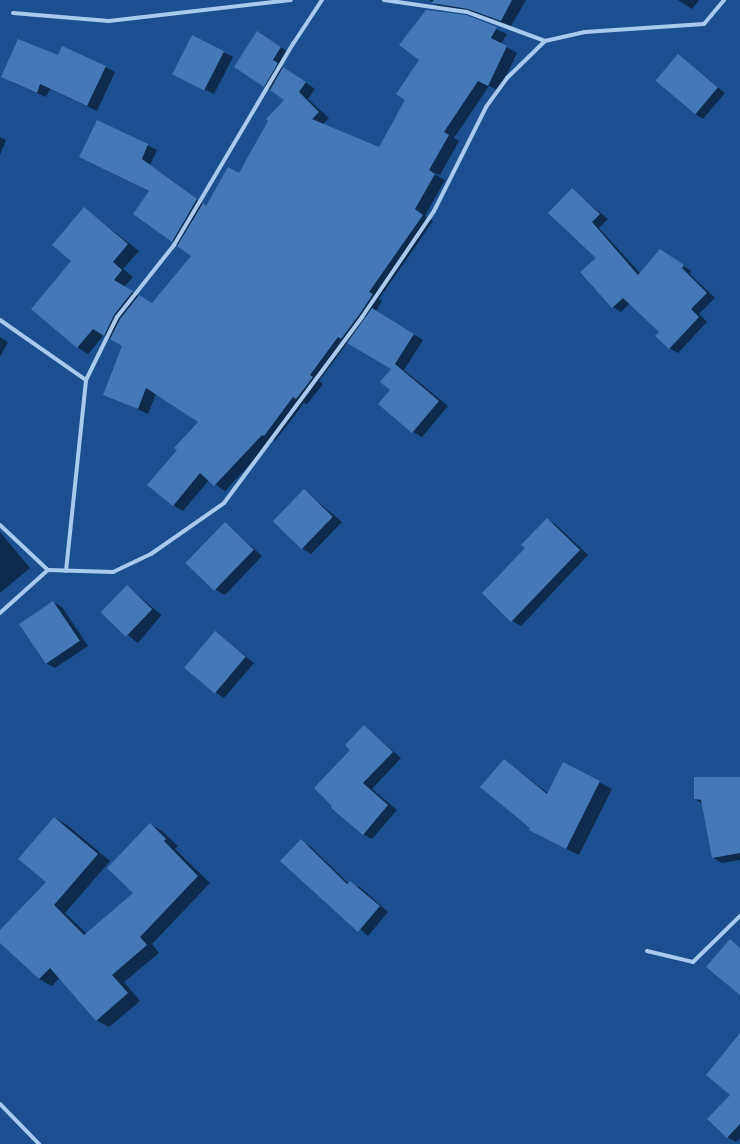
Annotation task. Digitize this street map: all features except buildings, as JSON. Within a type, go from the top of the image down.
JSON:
[{"type":"street","points":[[13,13],[109,21],[291,0]]},
{"type":"street","points":[[66,571],[79,433],[86,380],[117,317],[174,245],[293,44],[322,0]]},
{"type":"street","points":[[384,0],[468,12],[545,42]]},
{"type":"street","points":[[0,525],[48,570],[113,572],[151,554],[224,503],[362,317],[434,212],[486,107],[507,78],[545,42],[585,32],[704,24],[724,0]]},
{"type":"street","points":[[0,320],[86,380]]},
{"type":"street","points":[[0,613],[48,570]]},
{"type":"street","points":[[647,951],[693,962],[740,916]]},
{"type":"street","points":[[0,1104],[39,1144]]}]
